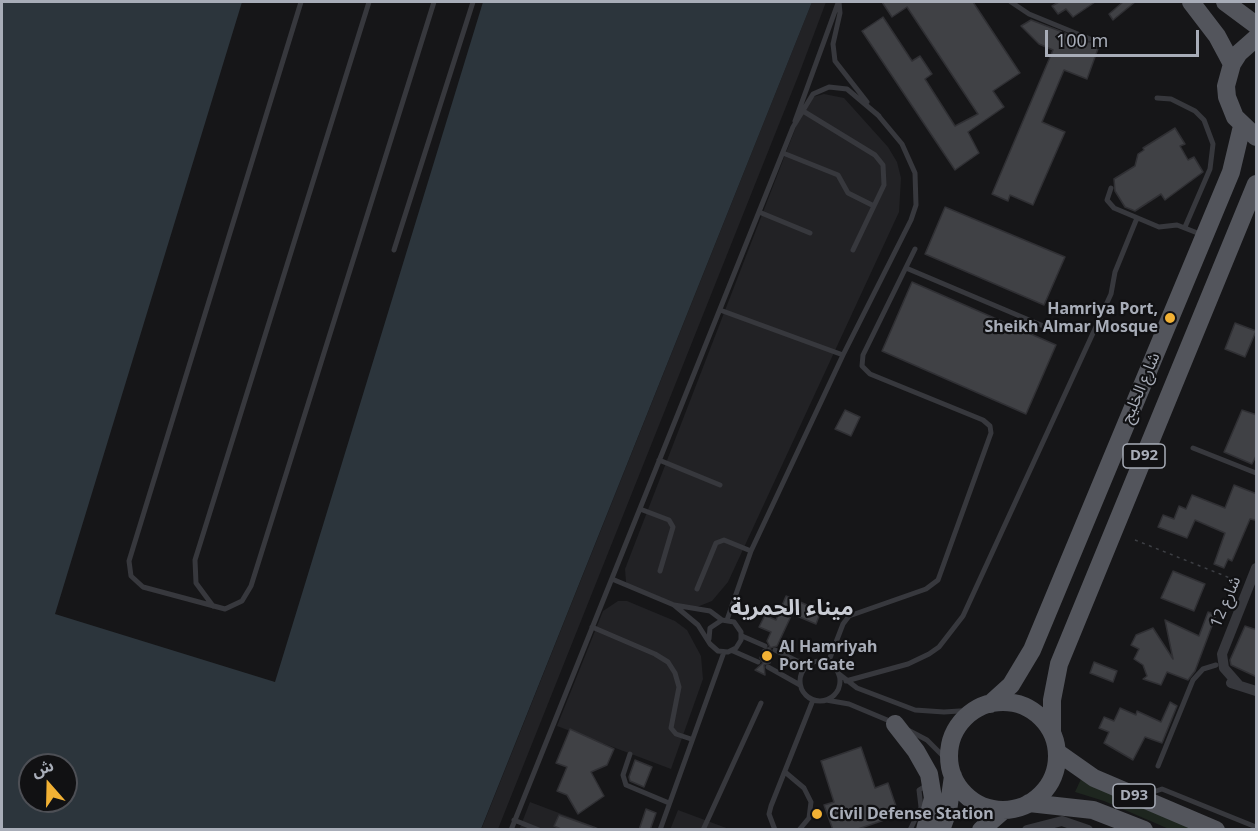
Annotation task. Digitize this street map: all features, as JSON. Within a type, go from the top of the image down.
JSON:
[{"type":"main road","points":[[1191,2],[1217,36],[1232,64]]},
{"type":"main road","points":[[1225,2],[1257,25]]},
{"type":"main road","points":[[1249,131],[1230,107],[1226,86],[1232,64],[1239,53],[1257,38]]},
{"type":"main road","name":"شارع الخليج","points":[[983,707],[1011,685],[1032,650],[1249,131]]},
{"type":"main road","name":"شارع الخليج","points":[[1052,732],[1052,700],[1059,664],[1257,184]]},
{"type":"main road","points":[[941,830],[948,811],[950,748],[955,733],[964,720],[983,707],[1010,703],[1030,709],[1046,723],[1052,732],[1057,752],[1053,778],[1043,792],[1029,803],[1004,810],[981,830]]},
{"type":"main road","points":[[895,724],[926,765],[932,784],[932,806],[925,830]]},
{"type":"main road","name":"D93","points":[[1057,752],[1084,772],[1216,830]]},
{"type":"main road","points":[[951,770],[974,801],[1004,810]]},
{"type":"main road","name":"D93","points":[[1029,803],[1094,810],[1144,830]]},
{"type":"street","name":"شارع 12","points":[[1216,665],[1217,655],[1223,647],[1257,568]]},
{"type":"street","name":"شارع 12","points":[[1223,647],[1224,668],[1238,684]]},
{"type":"street","points":[[1216,665],[1223,678],[1257,691]]},
{"type":"street","points":[[1027,830],[1062,821],[1088,830]]},
{"type":"lane","points":[[301,2],[129,561],[131,576],[143,587],[213,606],[231,608],[242,602],[249,591],[434,2]]},
{"type":"lane","points":[[213,606],[196,584],[195,560],[369,2]]},
{"type":"lane","points":[[394,250],[473,2]]},
{"type":"lane","points":[[709,639],[710,628],[724,620],[751,552],[843,355],[911,220],[916,205],[915,173],[910,158],[835,61],[833,44],[840,13],[838,2]]},
{"type":"lane","points":[[511,830],[794,127],[838,2]]},
{"type":"lane","points":[[1011,2],[1029,14],[1090,39]]},
{"type":"lane","points":[[794,127],[813,94],[838,87],[855,94],[879,116]]},
{"type":"lane","points":[[1157,98],[1171,99],[1195,111],[1204,120],[1213,144],[1210,169],[1185,228]]},
{"type":"lane","points":[[802,111],[880,160],[885,178],[853,250]]},
{"type":"lane","points":[[783,153],[838,175],[848,193],[874,206]]},
{"type":"lane","points":[[1111,188],[1107,200],[1110,205],[1159,227],[1177,225],[1204,236]]},
{"type":"lane","points":[[759,212],[810,233]]},
{"type":"lane","points":[[846,681],[899,667],[929,654],[944,642],[963,616],[1111,294],[1115,272],[1137,218]]},
{"type":"lane","points":[[828,663],[843,624],[849,616],[926,590],[938,580],[991,433],[990,426],[983,420],[870,374],[864,369],[863,355],[915,249]]},
{"type":"lane","points":[[906,268],[1048,328]]},
{"type":"lane","points":[[720,309],[843,355]]},
{"type":"lane","points":[[1193,448],[1257,473]]},
{"type":"lane","points":[[660,460],[720,485]]},
{"type":"lane","points":[[640,509],[669,520],[673,527],[660,571]]},
{"type":"lane","points":[[698,589],[716,543],[724,540],[751,552]]},
{"type":"lane","points":[[612,579],[674,605],[710,611],[737,625],[742,636],[765,646]]},
{"type":"lane","points":[[674,605],[698,625],[714,648],[724,652],[733,651],[758,662]]},
{"type":"lane","points":[[592,627],[656,654],[668,662],[675,673],[679,687],[671,728],[676,734],[692,739]]},
{"type":"lane","points":[[733,651],[742,636]]},
{"type":"lane","points":[[775,650],[797,661],[828,663],[856,688],[915,710],[944,712],[983,707]]},
{"type":"lane","points":[[660,830],[724,652]]},
{"type":"lane","points":[[800,685],[801,675],[811,663]]},
{"type":"lane","points":[[1158,766],[1193,680],[1203,669],[1216,665]]},
{"type":"lane","points":[[768,667],[800,685],[805,694],[813,700],[849,704],[927,740],[951,770]]},
{"type":"lane","points":[[826,700],[838,690],[839,674]]},
{"type":"lane","points":[[776,830],[769,814],[813,700]]},
{"type":"lane","points":[[703,830],[761,704]]},
{"type":"lane","points":[[630,754],[623,775],[626,785],[669,803]]},
{"type":"lane","points":[[785,772],[804,788],[811,802],[809,818],[799,830]]},
{"type":"lane","points":[[910,830],[920,812],[919,790],[932,784]]},
{"type":"lane","points":[[1138,797],[1162,789],[1257,827]]},
{"type":"lane","points":[[514,820],[539,830]]},
{"type":"path","points":[[1135,540],[1249,586]]},
{"type":"shaded area","points":[[2,2],[242,2],[55,614],[275,682],[483,2],[812,2],[481,829],[2,829]]},
{"type":"shaded area","points":[[812,2],[826,2],[498,829],[481,830]]},
{"type":"shaded area","points":[[824,94],[844,98],[888,147],[897,162],[901,178],[899,212],[728,582],[712,601],[692,609],[633,589],[626,582],[625,569],[804,106],[813,97]]},
{"type":"shaded area","points":[[618,601],[627,601],[675,621],[687,630],[701,656],[703,679],[671,769],[557,726],[603,611]]},
{"type":"shaded area","points":[[1081,779],[1196,829],[1169,829],[1104,801],[1075,792]]},
{"type":"shaded area","points":[[530,802],[601,829],[519,830]]},
{"type":"shaded area","points":[[678,810],[729,829],[670,830]]},
{"type":"building","points":[[882,2],[973,2],[1020,73],[993,91],[1004,107],[968,132],[979,153],[955,170],[862,31],[883,17],[912,61],[920,56],[932,74],[925,79],[955,126],[978,114],[907,7],[892,17]]},
{"type":"building","points":[[1059,2],[1095,2],[1073,17],[1066,9],[1058,14],[1052,6]]},
{"type":"building","points":[[1123,2],[1135,2],[1113,20],[1109,14]]},
{"type":"building","points":[[1031,20],[1099,46],[1087,79],[1064,70],[1042,122],[1065,132],[1033,205],[1010,195],[1008,201],[992,194],[1053,50],[1039,44],[1021,26]]},
{"type":"building","points":[[1175,128],[1185,144],[1180,146],[1188,160],[1194,157],[1203,172],[1165,200],[1161,194],[1135,211],[1125,207],[1115,191],[1114,179],[1135,166],[1138,154],[1144,150],[1143,148]]},
{"type":"building","points":[[945,207],[1065,257],[1044,305],[925,254]]},
{"type":"building","points":[[912,282],[1056,345],[1026,414],[882,351]]},
{"type":"building","points":[[1235,323],[1256,331],[1245,357],[1225,349]]},
{"type":"building","points":[[845,410],[860,417],[851,436],[835,429]]},
{"type":"building","points":[[1242,410],[1257,415],[1257,454],[1252,464],[1224,452]]},
{"type":"building","points":[[1234,485],[1257,494],[1257,516],[1255,520],[1250,519],[1232,561],[1228,559],[1224,568],[1214,564],[1225,533],[1195,520],[1187,538],[1158,527],[1163,515],[1174,519],[1179,506],[1186,509],[1192,495],[1225,508]]},
{"type":"building","points":[[1173,571],[1205,584],[1194,611],[1161,598]]},
{"type":"building","points":[[786,596],[821,611],[816,624],[792,614],[777,646],[770,648],[773,655],[770,663],[764,665],[765,675],[755,670],[763,663],[760,658],[763,650],[770,647],[767,641],[771,632],[759,627],[765,615],[776,620]]},
{"type":"building","points":[[1208,612],[1216,615],[1195,671],[1188,680],[1167,672],[1161,685],[1143,679],[1147,676],[1143,665],[1134,659],[1139,649],[1131,645],[1136,635],[1153,628],[1173,659],[1165,620],[1199,636]]},
{"type":"building","points":[[1245,626],[1257,630],[1257,677],[1231,665],[1230,660]]},
{"type":"building","points":[[1094,662],[1117,671],[1113,682],[1090,673]]},
{"type":"building","points":[[1170,702],[1177,706],[1162,743],[1145,737],[1133,760],[1104,743],[1109,732],[1099,728],[1104,717],[1114,721],[1120,708],[1136,715],[1137,711],[1161,722]]},
{"type":"building","points":[[570,729],[614,749],[607,765],[591,772],[604,796],[578,814],[567,795],[557,791],[567,767],[556,763]]},
{"type":"building","points":[[861,747],[875,788],[888,783],[899,815],[855,830],[833,830],[824,805],[834,802],[821,761]]},
{"type":"building","points":[[635,760],[652,767],[644,787],[630,781],[629,777]]},
{"type":"building","points":[[646,809],[656,813],[650,830],[639,830]]},
{"type":"building","points":[[559,815],[596,828],[596,830],[563,830],[554,826]]},
{"type":"place","name":"Hamriya Port, Sheikh Almar Mosque","points":[[1170,318]]},
{"type":"place","name":"Al Hamriyah Port Gate","points":[[767,656]]},
{"type":"place","name":"Civil Defense Station","points":[[817,814]]},
{"type":"district","name":"ميناء الحمرية","points":[[792,609]]}]
